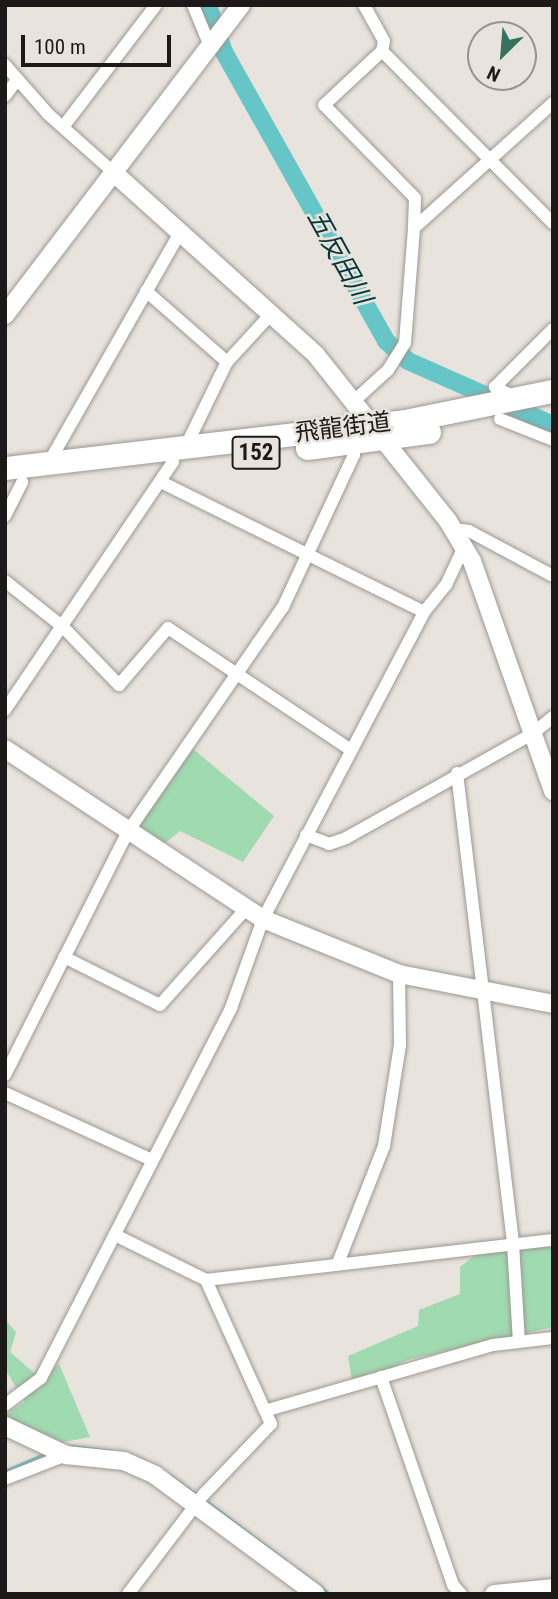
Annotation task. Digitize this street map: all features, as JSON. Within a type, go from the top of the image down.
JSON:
[{"type":"highway","name":"飛龍街道","points":[[11,478],[48,464],[174,465],[522,407]]},
{"type":"highway","name":"飛龍街道","points":[[11,478],[174,465],[353,443],[378,432]]},
{"type":"street","points":[[63,127],[156,5]]},
{"type":"street","points":[[193,5],[212,44]]},
{"type":"street","points":[[5,315],[241,5]]},
{"type":"street","points":[[355,400],[392,363],[402,349],[415,198],[324,105],[382,51],[384,41],[364,5]]},
{"type":"street","points":[[382,51],[553,223]]},
{"type":"street","points":[[5,65],[63,127],[271,314],[355,400],[464,547],[552,785]]},
{"type":"street","points":[[5,96],[18,79]]},
{"type":"street","points":[[414,228],[488,157],[553,103]]},
{"type":"street","points":[[48,464],[180,233]]},
{"type":"street","points":[[146,291],[228,362]]},
{"type":"street","points":[[5,710],[174,465],[228,362],[271,314]]},
{"type":"street","points":[[553,329],[495,387],[522,407],[553,440]]},
{"type":"street","points":[[5,1074],[127,833],[283,607],[354,456],[353,443]]},
{"type":"street","points":[[174,465],[308,551],[424,612]]},
{"type":"street","points":[[5,516],[11,478]]},
{"type":"street","points":[[453,529],[469,531],[553,576]]},
{"type":"street","points":[[5,1405],[41,1378],[232,1008],[263,919],[424,612],[446,585],[464,547]]},
{"type":"street","points":[[5,581],[63,627],[120,685],[168,628],[351,750]]},
{"type":"street","points":[[306,835],[329,844],[346,838],[457,773],[532,734],[553,717]]},
{"type":"street","points":[[5,750],[127,833],[263,919],[399,974],[553,1004]]},
{"type":"street","points":[[457,773],[513,1244],[519,1341]]},
{"type":"street","points":[[64,957],[160,1005],[245,910]]},
{"type":"street","points":[[338,1263],[384,1146],[400,1045],[399,974]]},
{"type":"street","points":[[5,1093],[152,1160]]},
{"type":"street","points":[[115,1235],[206,1280],[553,1240]]},
{"type":"street","points":[[128,1594],[200,1501],[271,1423],[268,1410],[206,1280]]},
{"type":"street","points":[[268,1410],[519,1341],[553,1338]]},
{"type":"street","points":[[381,1377],[453,1585],[461,1594]]},
{"type":"street","points":[[5,1426],[65,1455],[124,1461],[155,1475],[200,1501],[316,1594]]},
{"type":"street","points":[[5,1479],[65,1455]]},
{"type":"street","points":[[495,1594],[553,1588]]},
{"type":"green space","points":[[193,749],[274,816],[243,862],[180,831],[163,845],[137,828]]},
{"type":"green space","points":[[553,1240],[553,1327],[407,1360],[369,1380],[352,1381],[348,1356],[418,1326],[419,1310],[460,1294],[460,1267],[485,1247]]},
{"type":"green space","points":[[5,1320],[16,1332],[10,1352],[40,1378],[59,1364],[90,1437],[54,1444],[5,1415],[25,1402],[5,1369]]},
{"type":"waterway","name":"五反田川","points":[[208,5],[224,52],[386,341],[408,361],[553,425]]},
{"type":"waterway","points":[[72,1446],[110,1451]]},
{"type":"waterway","points":[[5,1471],[44,1454]]},
{"type":"waterway","points":[[137,1457],[159,1468]]},
{"type":"waterway","points":[[171,1476],[199,1496]]},
{"type":"waterway","points":[[205,1500],[286,1561]]},
{"type":"waterway","points":[[297,1569],[314,1582]]},
{"type":"waterway","points":[[320,1586],[330,1594]]}]
